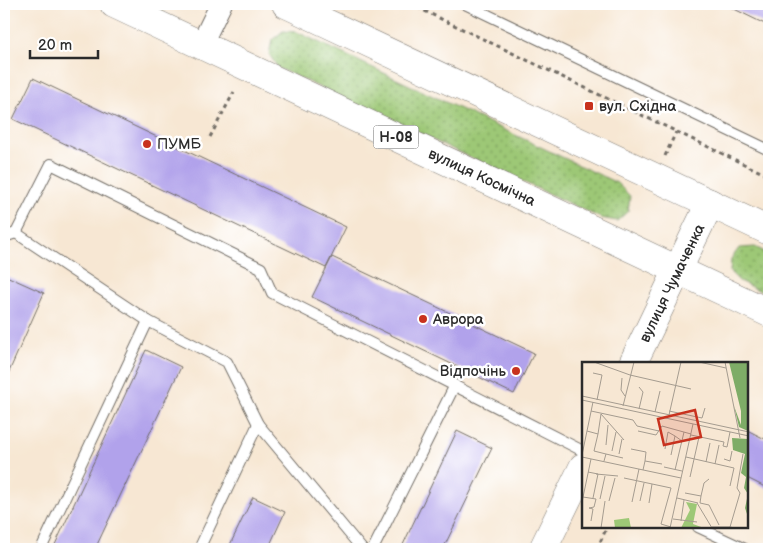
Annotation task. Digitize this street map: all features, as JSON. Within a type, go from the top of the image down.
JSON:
[{"type":"main road","name":"вулиця Космічна","points":[[114,4],[769,313]]},
{"type":"main road","points":[[286,4],[769,231]]},
{"type":"main road","name":"вулиця Чумаченка","points":[[633,362],[710,203]]},
{"type":"main road","points":[[543,549],[582,465]]},
{"type":"street","points":[[201,45],[221,4]]},
{"type":"lane","points":[[465,4],[769,150]]},
{"type":"lane","points":[[16,233],[51,164],[261,268],[272,293],[455,385],[582,465]]},
{"type":"lane","points":[[4,236],[16,233],[148,321],[227,362],[258,424],[362,549]]},
{"type":"lane","points":[[41,549],[148,321]]},
{"type":"lane","points":[[373,549],[455,385]]},
{"type":"lane","points":[[199,549],[258,424]]},
{"type":"lane","points":[[700,528],[740,548]]},
{"type":"path","points":[[410,4],[769,176]]},
{"type":"path","points":[[210,137],[234,92]]},
{"type":"path","points":[[662,162],[676,132]]},
{"type":"path","points":[[597,549],[607,528]]},
{"type":"green space","points":[[139,4],[173,4],[163,11]]},
{"type":"green space","points":[[283,31],[297,32],[617,183],[630,196],[628,211],[617,221],[601,218],[278,68],[269,54],[272,40]]},
{"type":"green space","points":[[755,247],[769,254],[769,295],[739,281],[730,272],[731,259],[739,248]]},
{"type":"building","points":[[724,4],[769,4],[769,26]]},
{"type":"building","points":[[33,78],[346,227],[326,268],[13,119]]},
{"type":"building","points":[[332,257],[534,353],[514,394],[312,297]]},
{"type":"building","points":[[4,275],[44,293],[4,383]]},
{"type":"building","points":[[146,350],[181,367],[95,549],[53,549]]},
{"type":"building","points":[[748,430],[769,441],[769,489],[748,478]]},
{"type":"building","points":[[457,431],[492,448],[443,549],[401,549]]},
{"type":"building","points":[[253,497],[285,512],[268,549],[228,549]]},
{"type":"place","name":"вул. Східна","points":[[589,106]]},
{"type":"place","name":"ПУМБ","points":[[147,144]]},
{"type":"place","name":"Аврора","points":[[423,319]]},
{"type":"place","name":"Відпочінь","points":[[516,371]]}]
